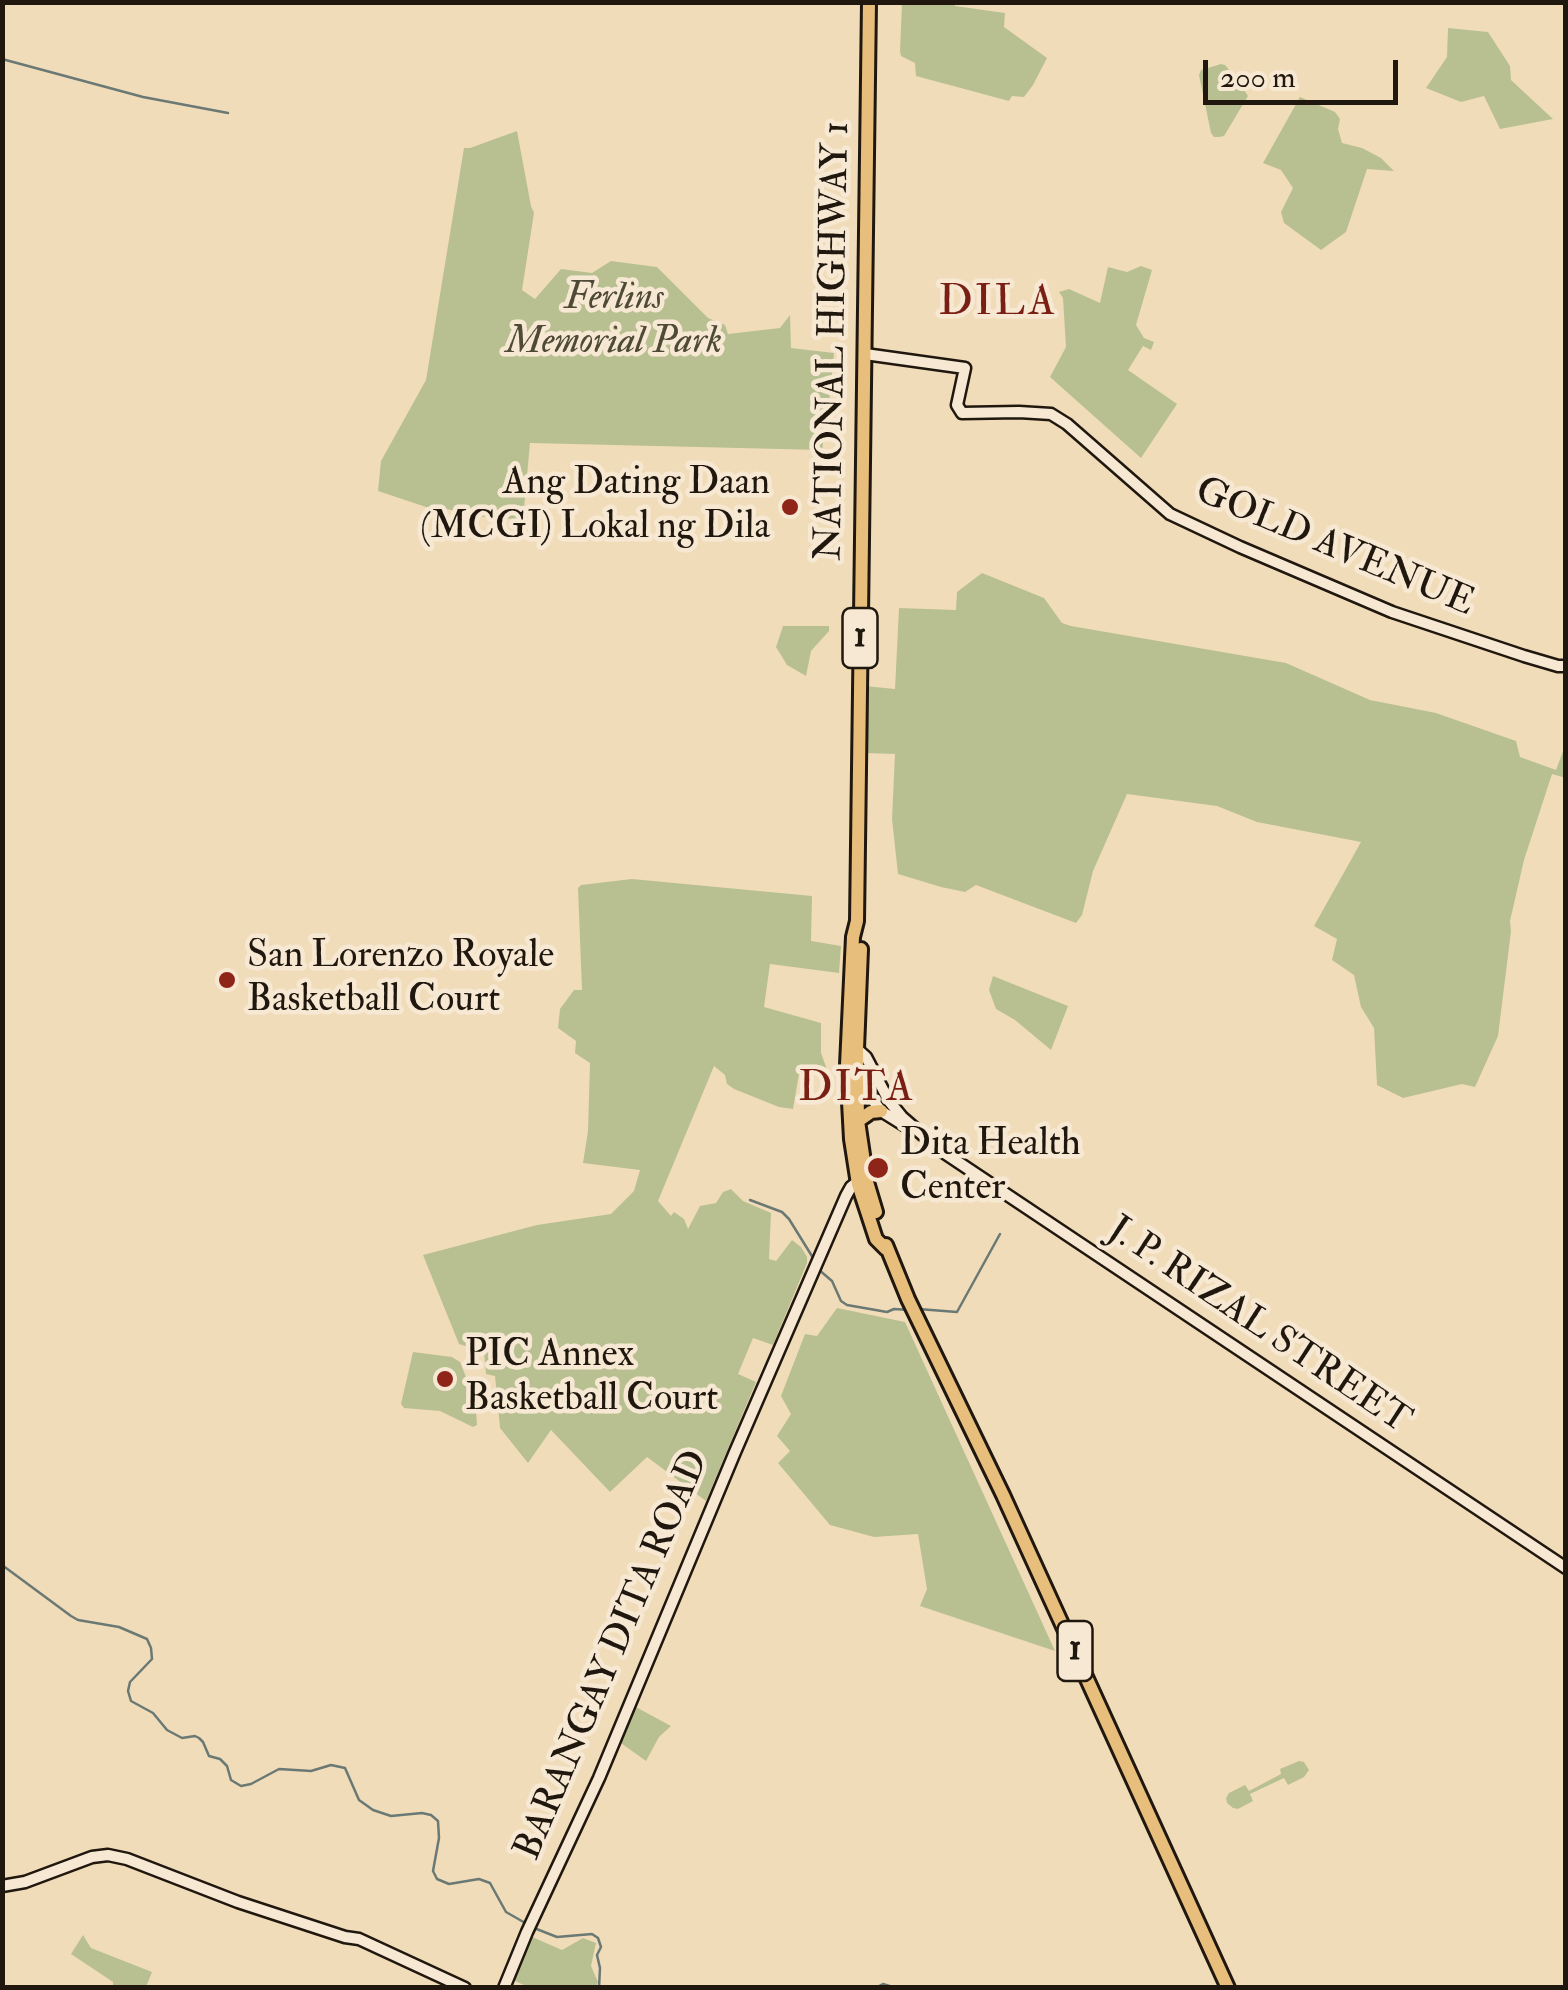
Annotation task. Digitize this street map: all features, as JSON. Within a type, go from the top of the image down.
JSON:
[{"type":"highway","name":"NATIONAL HIGHWAY 1","points":[[869,2],[857,921],[862,938],[853,1049],[863,1202],[876,1239],[886,1249]]},
{"type":"highway","name":"NATIONAL HIGHWAY 1","points":[[853,1049],[848,1065],[850,1135],[886,1249],[1228,1988]]},
{"type":"highway","points":[[858,1121],[870,1112],[881,1111]]},
{"type":"street","name":"GOLD AVENUE","points":[[865,354],[965,368],[957,406],[962,413],[1050,414],[1067,424],[1170,514],[1379,607],[1524,656],[1566,666]]},
{"type":"street","name":"J. P. RIZAL STREET","points":[[853,1049],[866,1057],[889,1101],[940,1150],[1566,1568]]},
{"type":"street","name":"J. P. RIZAL STREET","points":[[848,1065],[881,1111],[920,1134]]},
{"type":"street","name":"BARANGAY DITA ROAD","points":[[504,1988],[526,1932],[599,1778],[846,1196],[862,1180]]},
{"type":"street","points":[[846,1196],[854,1193],[863,1202]]},
{"type":"street","points":[[2,1886],[108,1854],[350,1939],[357,1946],[367,1944],[466,1988]]},
{"type":"green space","points":[[902,3],[955,3],[1005,13],[1004,27],[1047,58],[1024,97],[1012,96],[1009,101],[916,76],[915,63],[901,56]]},
{"type":"green space","points":[[1448,28],[1488,32],[1510,66],[1511,80],[1553,119],[1500,129],[1484,96],[1461,102],[1426,88],[1447,57]]},
{"type":"green space","points":[[1221,64],[1248,96],[1224,136],[1214,137],[1199,75],[1201,70]]},
{"type":"green space","points":[[1300,97],[1335,112],[1340,119],[1342,143],[1381,158],[1394,171],[1367,169],[1346,232],[1321,250],[1284,223],[1281,212],[1293,188],[1281,170],[1263,163]]},
{"type":"green space","name":"Ferlins Memorial Park","points":[[517,131],[534,213],[522,290],[535,299],[561,269],[592,273],[611,261],[657,267],[708,318],[725,325],[728,334],[780,328],[790,315],[791,348],[834,353],[822,450],[530,443],[523,519],[490,518],[446,509],[444,513],[378,491],[381,461],[426,380],[464,148]]},
{"type":"green space","points":[[1141,266],[1152,270],[1136,325],[1144,338],[1154,342],[1151,350],[1143,346],[1128,370],[1177,404],[1141,458],[1050,377],[1066,347],[1063,298],[1059,292],[1069,289],[1100,303],[1108,267],[1127,272]]},
{"type":"green space","points":[[982,573],[1044,598],[1062,623],[1286,663],[1370,700],[1436,713],[1516,741],[1520,757],[1556,770],[1565,746],[1566,778],[1552,774],[1524,860],[1510,921],[1498,1036],[1475,1087],[1462,1084],[1403,1098],[1377,1085],[1374,1028],[1361,1007],[1354,975],[1332,960],[1337,939],[1314,926],[1361,842],[1257,822],[1217,806],[1127,794],[1093,871],[1082,915],[1076,923],[976,885],[965,892],[898,874],[892,819],[895,754],[864,753],[865,686],[895,689],[899,608],[956,610],[957,592]]},
{"type":"green space","points":[[783,626],[829,626],[811,651],[806,676],[787,665],[776,647]]},
{"type":"green space","points":[[632,879],[812,896],[811,941],[841,946],[839,973],[770,964],[764,1007],[821,1023],[821,1053],[829,1075],[799,1074],[793,1109],[734,1089],[714,1066],[658,1201],[671,1216],[674,1212],[684,1219],[688,1229],[700,1206],[716,1203],[723,1192],[731,1189],[743,1201],[771,1213],[769,1259],[776,1261],[792,1240],[807,1257],[773,1345],[753,1338],[738,1374],[756,1382],[706,1501],[647,1457],[610,1492],[551,1430],[528,1463],[500,1428],[495,1376],[486,1374],[484,1352],[459,1344],[423,1255],[537,1225],[611,1214],[634,1191],[640,1170],[583,1163],[590,1063],[575,1053],[576,1041],[558,1028],[560,1009],[574,990],[582,990],[578,888]]},
{"type":"green space","points":[[993,976],[1068,1006],[1051,1050],[996,1009],[989,990]]},
{"type":"green space","points":[[837,1308],[905,1322],[1055,1651],[920,1606],[927,1589],[918,1534],[874,1537],[830,1525],[778,1463],[790,1451],[777,1436],[791,1414],[781,1396],[805,1334],[817,1336]]},
{"type":"green space","points":[[413,1352],[452,1357],[460,1362],[475,1399],[477,1425],[473,1427],[440,1411],[404,1408],[401,1404]]},
{"type":"green space","points":[[634,1706],[671,1726],[659,1737],[646,1761],[618,1741]]},
{"type":"green space","points":[[1299,1761],[1309,1770],[1304,1777],[1288,1785],[1284,1778],[1250,1794],[1253,1801],[1238,1809],[1227,1803],[1229,1793],[1245,1785],[1249,1791]]},
{"type":"green space","points":[[83,1935],[91,1948],[152,1972],[146,1987],[113,1987],[113,1982],[71,1954]]},
{"type":"green space","points":[[530,1936],[562,1950],[583,1938],[596,1943],[591,1966],[598,1982],[596,1987],[528,1987],[511,1979]]},
{"type":"waterway","points":[[2,59],[143,97],[228,113]]},
{"type":"waterway","points":[[750,1200],[782,1212],[815,1261]]},
{"type":"waterway","points":[[918,1309],[957,1312],[1000,1234]]},
{"type":"waterway","points":[[818,1269],[832,1281],[847,1305],[887,1312],[910,1310]]},
{"type":"waterway","points":[[2,1565],[78,1620],[119,1627],[147,1639],[152,1659],[130,1682],[131,1701],[153,1713],[167,1730],[182,1738],[199,1738],[209,1756],[227,1766],[231,1780],[241,1786],[279,1769],[311,1771],[331,1765],[345,1768],[359,1800],[373,1810],[391,1816],[422,1813],[438,1821],[433,1871],[437,1879],[449,1884],[479,1879],[490,1883],[506,1912],[527,1924]]},
{"type":"waterway","points":[[534,1928],[557,1937],[592,1934],[598,1938],[599,1988]]},
{"type":"waterway","points":[[875,1988],[883,1984],[896,1988]]},
{"type":"waterway","points":[[787,1988],[799,1988]]},
{"type":"place","name":"Ang Dating Daan (MCGI) Lokal ng Dila","points":[[790,507]]},
{"type":"place","name":"San Lorenzo Royale Basketball Court","points":[[227,980]]},
{"type":"place","name":"Dita Health Center","points":[[878,1168]]},
{"type":"place","name":"PIC Annex Basketball Court","points":[[445,1379]]},
{"type":"district","name":"DILA","points":[[998,305]]},
{"type":"district","name":"DITA","points":[[857,1091]]}]
